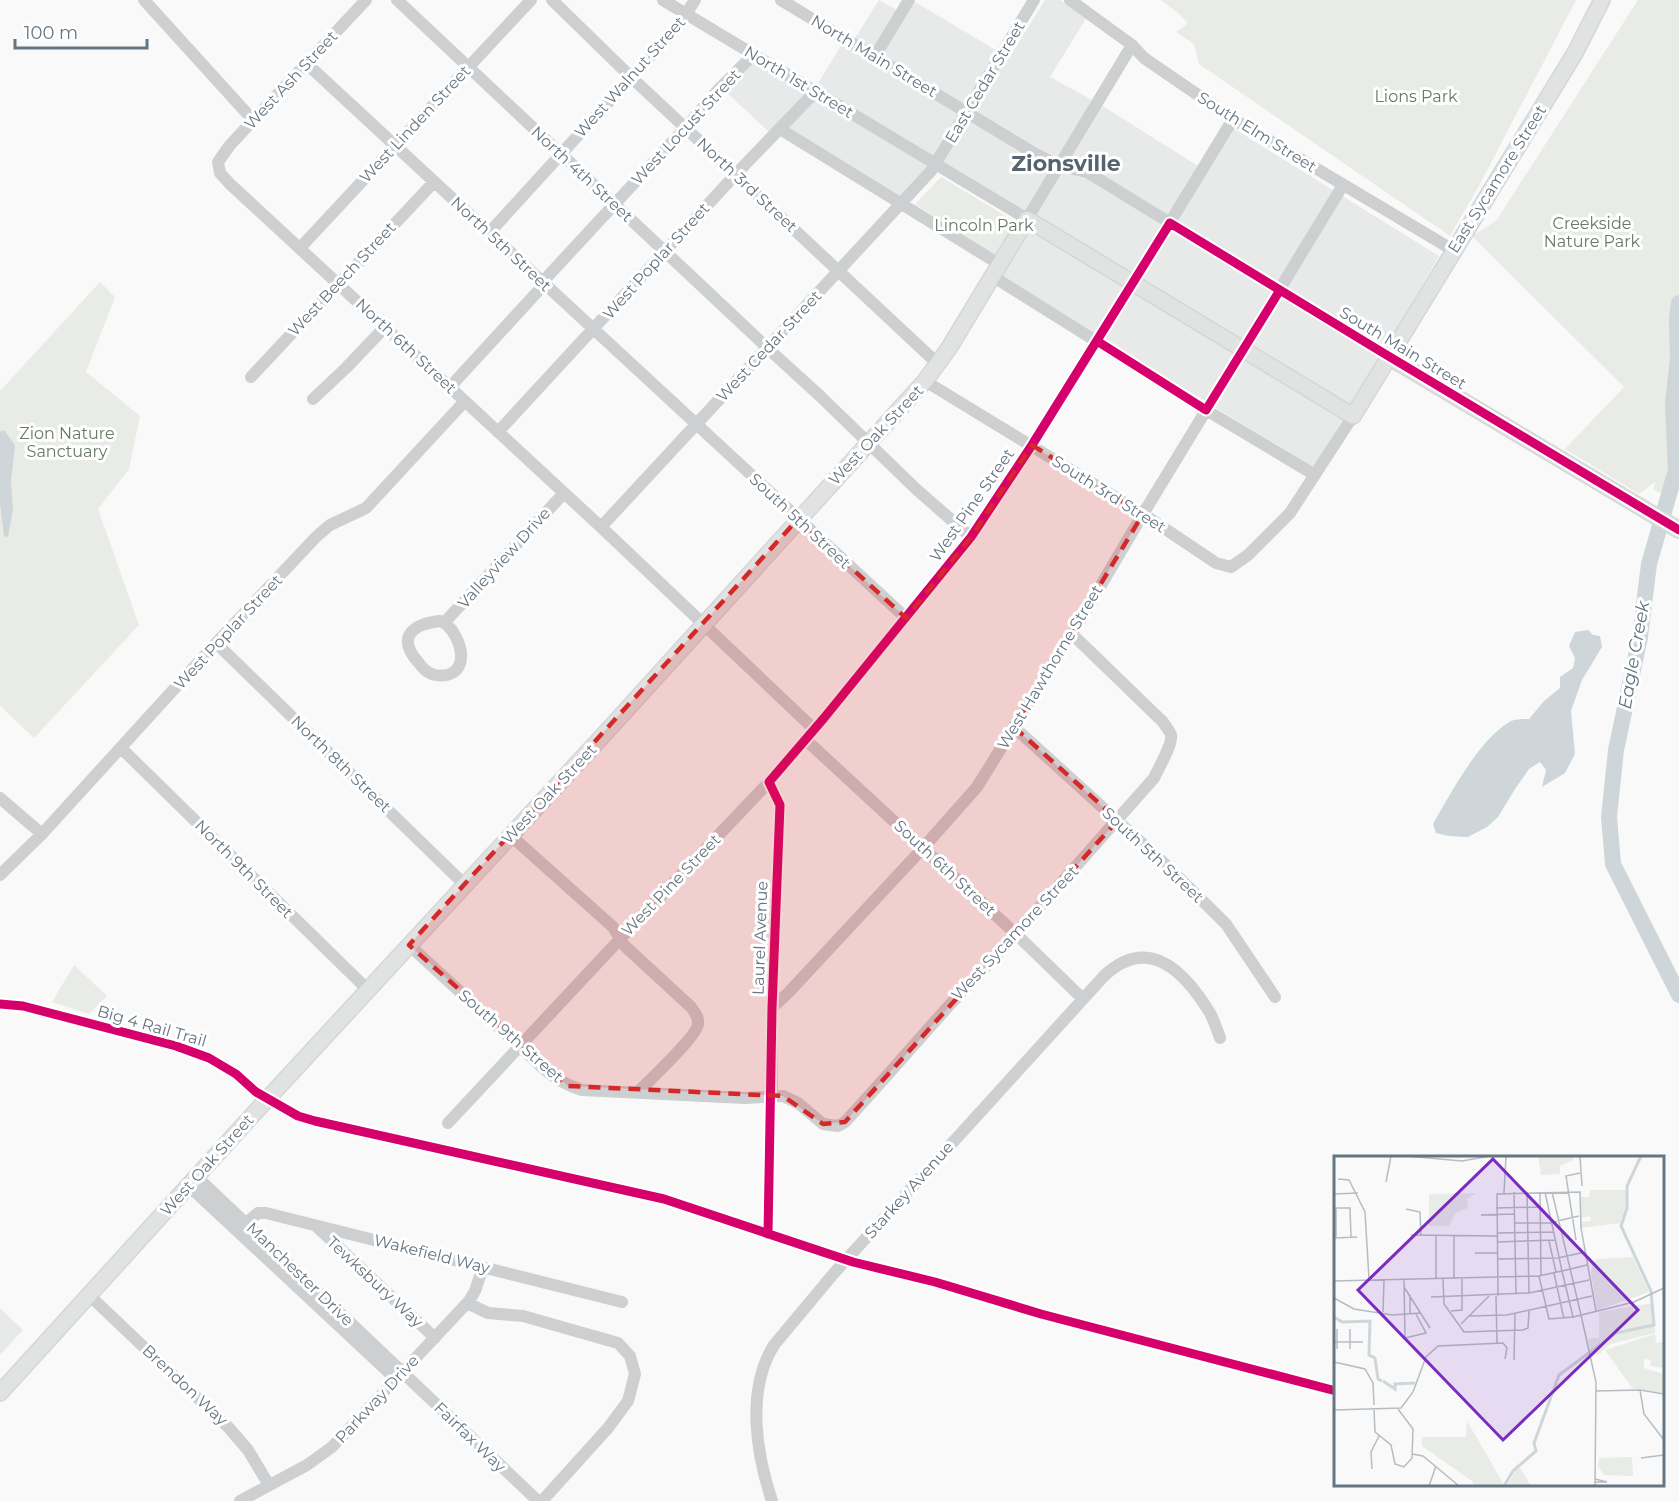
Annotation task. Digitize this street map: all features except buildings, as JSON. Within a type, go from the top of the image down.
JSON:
[{"type":"main road","name":"East Sycamore Street","points":[[1389,357],[1575,53],[1602,0]]},
{"type":"main road","name":"West Oak Street","points":[[2,1386],[89,1295],[925,381],[949,348],[1028,219]]},
{"type":"main road","points":[[1028,219],[1353,416],[1389,357]]},
{"type":"main road","name":"South Main Street","points":[[1389,357],[1679,530]]},
{"type":"street","points":[[144,0],[253,120]]},
{"type":"street","name":"West Ash Street","points":[[218,162],[230,144],[366,0]]},
{"type":"street","name":"North 4th Street","points":[[397,0],[869,442],[916,489],[971,537]]},
{"type":"street","name":"West Linden Street","points":[[300,248],[531,0]]},
{"type":"street","name":"North 3rd Street","points":[[552,0],[839,271]]},
{"type":"street","name":"North 1st Street","points":[[663,0],[1028,219]]},
{"type":"street","name":"West Walnut Street","points":[[489,233],[632,78],[686,15],[695,0]]},
{"type":"street","name":"North Main Street","points":[[781,0],[966,113]]},
{"type":"street","points":[[875,56],[909,0]]},
{"type":"street","name":"East Cedar Street","points":[[936,164],[1035,0]]},
{"type":"street","name":"South Elm Street","points":[[1070,0],[1132,45],[1144,58],[1233,119],[1453,250]]},
{"type":"street","name":"West Oak Street","points":[[1028,219],[1132,45]]},
{"type":"street","name":"West Locust Street","points":[[450,387],[548,276],[753,55]]},
{"type":"street","name":"North 5th Street","points":[[307,64],[695,424]]},
{"type":"street","name":"West Poplar Street","points":[[498,432],[664,251],[815,92]]},
{"type":"street","name":"South Main Street","points":[[966,113],[1059,166],[1087,172],[1389,357]]},
{"type":"street","name":"West Pine Street","points":[[448,1123],[769,782],[806,740],[971,537],[1134,283],[1233,119]]},
{"type":"street","points":[[780,129],[902,204],[1097,341],[1315,475],[1353,416]]},
{"type":"street","name":"North 6th Street","points":[[218,162],[218,168],[224,178],[600,527]]},
{"type":"street","name":"West Cedar Street","points":[[600,527],[902,204],[936,164]]},
{"type":"street","name":"West Beech Street","points":[[251,377],[434,182]]},
{"type":"street","name":"West Hawthorne Street","points":[[772,1008],[923,848],[977,787],[1343,185]]},
{"type":"street","points":[[839,271],[938,364]]},
{"type":"street","points":[[312,399],[346,368],[385,327]]},
{"type":"street","name":"South 3rd Street","points":[[925,381],[1143,514],[1216,563],[1231,567],[1248,555],[1290,513],[1315,475]]},
{"type":"street","name":"West Poplar Street","points":[[0,875],[42,834],[316,536],[330,525],[366,508],[465,401]]},
{"type":"street","name":"South 5th Street","points":[[695,424],[906,618]]},
{"type":"street","name":"Valleyview Drive","points":[[444,623],[564,493]]},
{"type":"street","points":[[600,527],[814,729]]},
{"type":"street","name":"Valleyview Drive","points":[[427,622],[444,623],[449,626],[457,639],[461,659],[458,668],[451,674],[432,675],[414,657],[408,645],[410,635],[417,626],[427,622]]},
{"type":"street","name":"West Sycamore Street","points":[[845,1122],[1154,778],[1171,734],[1163,722],[1072,634]]},
{"type":"street","name":"North 8th Street","points":[[216,643],[465,885]]},
{"type":"street","name":"South 5th Street","points":[[1014,727],[1118,820],[1226,924],[1275,997]]},
{"type":"street","name":"South 6th Street","points":[[806,740],[1083,999]]},
{"type":"street","name":"North 9th Street","points":[[122,748],[368,990]]},
{"type":"street","name":"Laurel Avenue","points":[[769,782],[780,805],[772,1008],[772,1097]]},
{"type":"street","points":[[0,798],[42,834]]},
{"type":"street","points":[[510,835],[613,927],[627,948],[697,1015],[698,1024],[692,1036],[637,1093]]},
{"type":"street","name":"South 9th Street","points":[[409,945],[557,1080],[568,1086],[582,1090],[744,1098],[783,1096],[791,1099],[824,1124],[838,1126],[845,1122]]},
{"type":"street","name":"Starkey Avenue","points":[[772,1501],[760,1451],[756,1414],[764,1365],[774,1345],[835,1272],[1104,975],[1123,961],[1132,958],[1151,958],[1167,964],[1181,975],[1210,1014],[1220,1038]]},
{"type":"street","name":"Manchester Drive","points":[[193,1181],[246,1223],[399,1376]]},
{"type":"street","name":"Manchester Drive","points":[[193,1181],[399,1376]]},
{"type":"street","name":"Wakefield Way","points":[[246,1223],[258,1213],[266,1212],[622,1302]]},
{"type":"street","name":"Tewksbury Way","points":[[316,1226],[435,1338]]},
{"type":"street","name":"Parkway Drive","points":[[240,1501],[307,1465],[332,1447],[467,1303],[475,1291],[483,1267]]},
{"type":"street","name":"Brendon Way","points":[[89,1295],[229,1428],[248,1450],[269,1485]]},
{"type":"street","points":[[467,1303],[488,1313],[523,1316],[618,1343],[630,1356],[634,1374],[628,1401],[608,1428],[540,1501]]},
{"type":"street","name":"Fairfax Way","points":[[399,1376],[540,1501]]},
{"type":"highlighted area","points":[[1032,445],[1143,514],[1014,727],[1118,820],[845,1122],[823,1124],[783,1096],[568,1086],[409,945],[798,519],[906,618],[971,537]]},
{"type":"shaded area","points":[[879,0],[906,15],[915,2],[1009,58],[1045,0],[1060,0],[1087,17],[1050,77],[1101,105],[1206,171],[1233,128],[1439,256],[1314,468],[1000,276],[1035,220],[932,161],[901,197],[779,123],[769,132],[724,90],[757,52],[817,85],[842,44],[849,48]]},
{"type":"shaded area","points":[[4,430],[15,445],[11,481],[13,509],[8,537],[4,536],[0,504],[0,432]]},
{"type":"shaded area","points":[[1588,630],[1593,635],[1600,636],[1602,647],[1582,680],[1571,711],[1575,754],[1565,773],[1542,787],[1546,770],[1540,762],[1529,769],[1498,817],[1487,827],[1468,837],[1436,833],[1433,824],[1477,753],[1499,729],[1517,719],[1529,719],[1544,701],[1560,688],[1560,677],[1573,668],[1575,658],[1569,646],[1575,632]]},
{"type":"shaded area","points":[[0,1308],[23,1330],[0,1355]]},
{"type":"green space","name":"Lions Park","points":[[1161,0],[1576,0],[1480,184],[1450,236],[1199,64],[1194,44],[1176,32],[1188,23]]},
{"type":"green space","name":"Creekside Nature Park","points":[[1638,0],[1679,0],[1679,491],[1660,493],[1654,490],[1655,482],[1639,494],[1565,449],[1624,387],[1472,236],[1496,221]]},
{"type":"green space","name":"Lincoln Park","points":[[941,177],[1016,222],[997,256],[915,204]]},
{"type":"green space","name":"Zion Nature Sanctuary","points":[[100,282],[115,297],[86,372],[140,416],[129,469],[98,509],[139,625],[34,738],[0,706],[0,391]]},
{"type":"green space","points":[[74,965],[107,996],[89,1014],[52,1002]]},
{"type":"waterway","name":"Eagle Creek","points":[[1679,303],[1678,358],[1673,404],[1676,470],[1649,564],[1640,637],[1616,750],[1609,817],[1613,864],[1679,995]]},
{"type":"cycle path","points":[[768,1234],[772,1008],[780,805],[769,782],[971,537],[1032,445],[1170,223],[1679,530]]},
{"type":"cycle path","points":[[1097,341],[1206,410],[1280,290]]},
{"type":"cycle path","name":"Big 4 Rail Trail","points":[[0,1004],[23,1006],[176,1046],[209,1058],[236,1074],[256,1092],[298,1116],[315,1121],[664,1199],[853,1262],[935,1282],[1041,1314],[1334,1390]]},
{"type":"district","name":"Zionsville","points":[[1066,163]]}]
